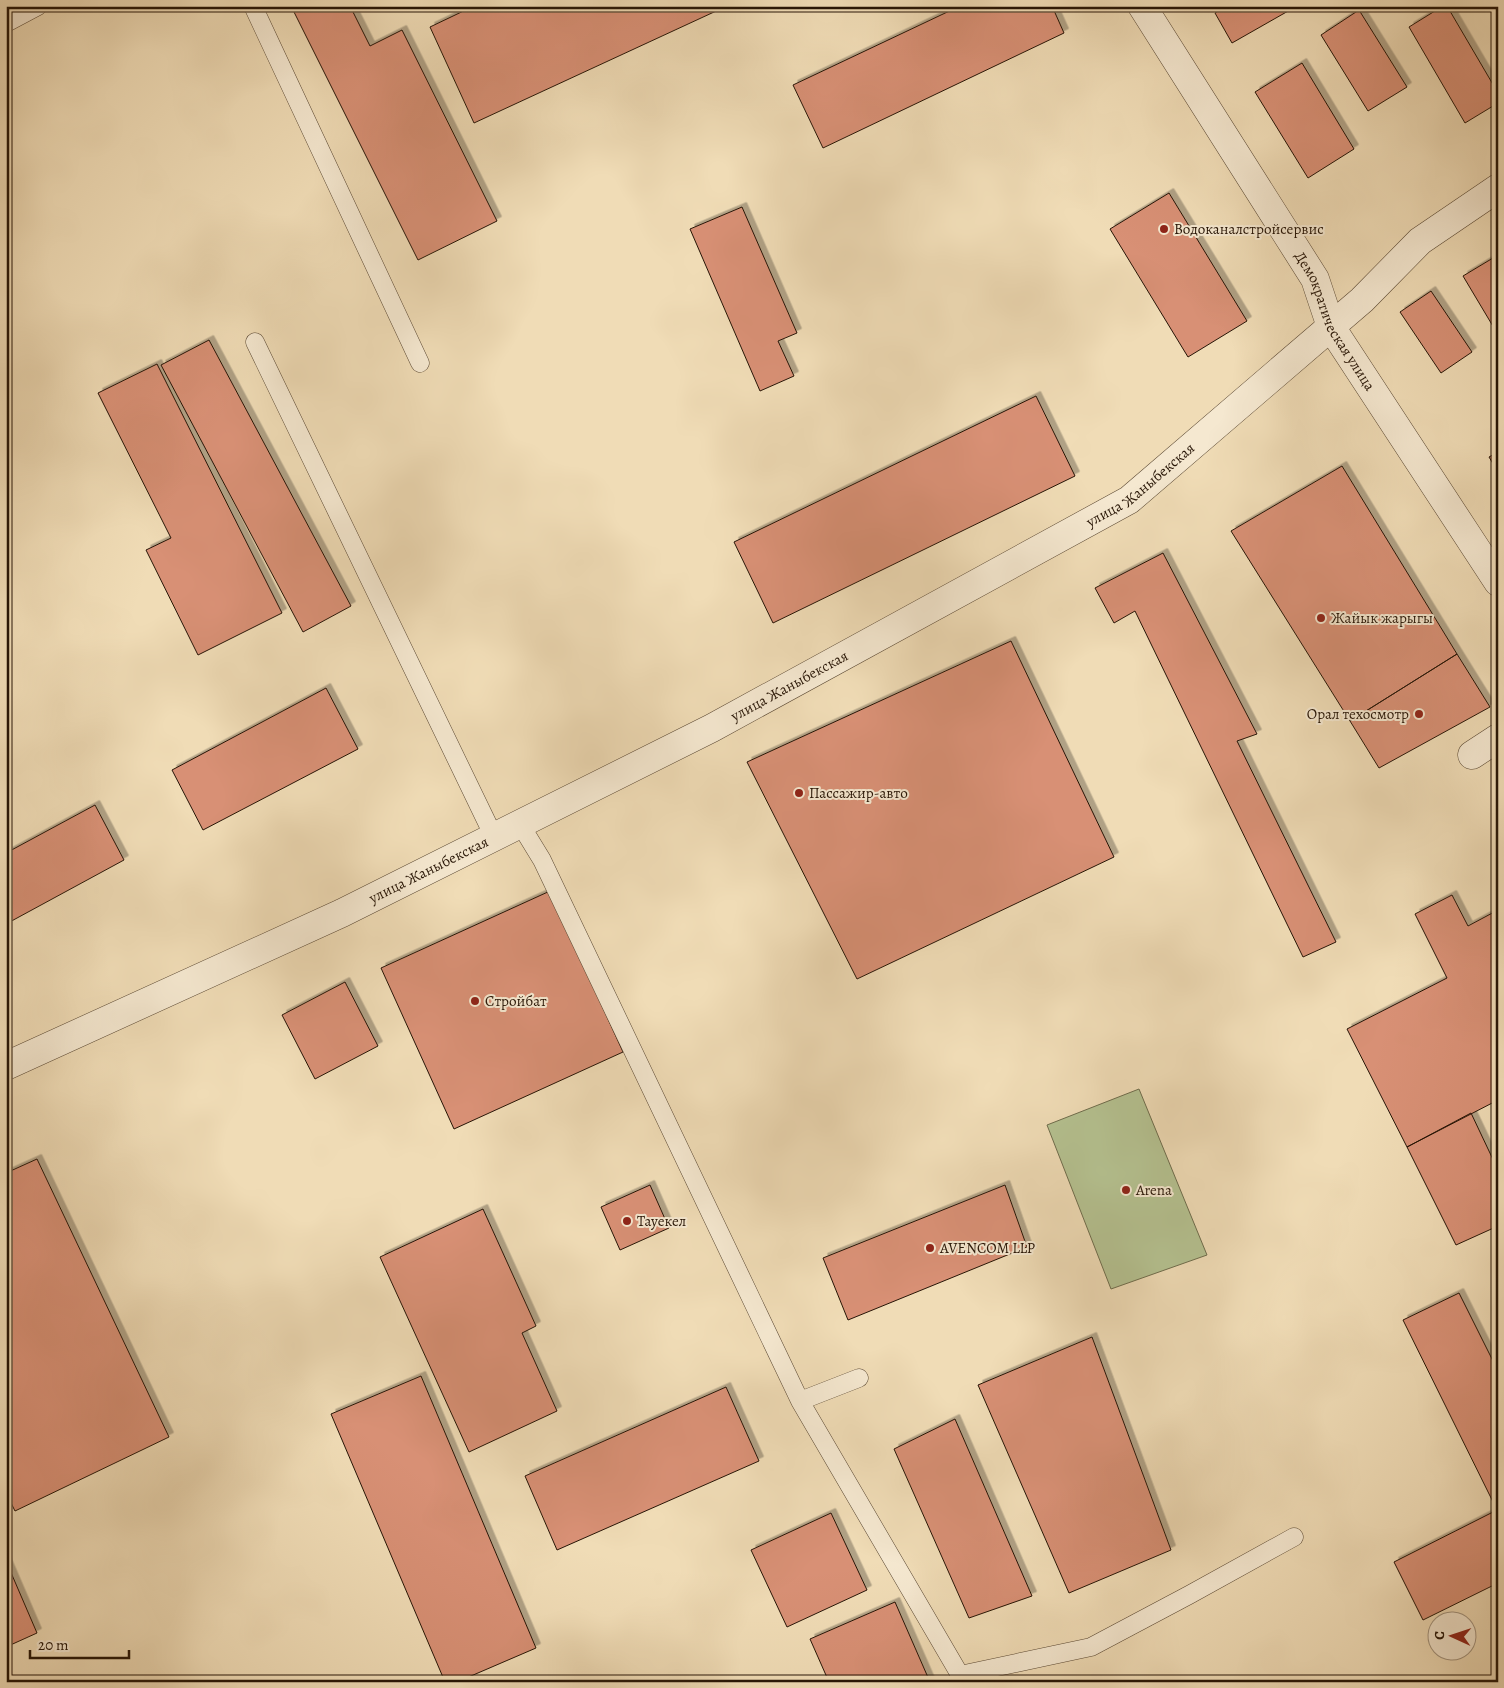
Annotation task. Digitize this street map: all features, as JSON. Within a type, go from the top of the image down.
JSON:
[{"type":"street","name":"Демократическая улица","points":[[1142,6],[1315,279],[1331,327],[1498,582]]},
{"type":"street","name":"улица Жаныбекская","points":[[6,1066],[342,913],[712,728],[1129,500],[1362,300],[1420,241],[1498,188]]},
{"type":"street","points":[[1472,755],[1498,738]]},
{"type":"lane","points":[[6,23],[38,6]]},
{"type":"lane","points":[[253,6],[420,363]]},
{"type":"lane","points":[[255,342],[494,837]]},
{"type":"lane","points":[[520,824],[546,869],[800,1401],[965,1679],[1091,1647],[1189,1596],[1294,1537]]},
{"type":"lane","points":[[800,1401],[859,1378]]},
{"type":"green space","name":"Arena","points":[[1139,1089],[1207,1255],[1111,1289],[1047,1125]]},
{"type":"building","points":[[291,6],[350,6],[370,46],[402,30],[497,221],[418,260]]},
{"type":"building","points":[[474,6],[727,6],[474,123],[430,27]]},
{"type":"building","points":[[960,6],[1052,6],[1064,33],[823,148],[793,85]]},
{"type":"building","points":[[1226,6],[1297,6],[1232,43],[1215,13]]},
{"type":"building","points":[[1443,6],[1447,6],[1498,93],[1498,103],[1465,123],[1409,27]]},
{"type":"building","points":[[1488,6],[1498,6],[1498,22]]},
{"type":"building","points":[[1359,10],[1407,87],[1368,111],[1321,35]]},
{"type":"building","points":[[1302,63],[1354,149],[1308,178],[1255,92]]},
{"type":"building","points":[[1169,193],[1247,321],[1188,357],[1110,229]]},
{"type":"building","points":[[742,207],[797,333],[778,341],[794,376],[760,391],[690,229]]},
{"type":"building","points":[[1498,255],[1498,333],[1497,333],[1463,276]]},
{"type":"building","points":[[1431,291],[1472,352],[1441,373],[1400,312]]},
{"type":"building","points":[[209,340],[351,606],[303,632],[161,365]]},
{"type":"building","points":[[157,364],[282,613],[198,655],[146,550],[171,538],[98,393]]},
{"type":"building","points":[[1036,396],[1075,476],[773,623],[734,542]]},
{"type":"building","points":[[1498,452],[1498,472],[1489,457]]},
{"type":"building","points":[[1342,466],[1457,654],[1350,721],[1231,531]]},
{"type":"building","points":[[1163,553],[1257,734],[1237,741],[1336,942],[1303,957],[1135,611],[1114,623],[1095,588]]},
{"type":"building","points":[[1011,641],[1114,857],[857,979],[747,762]]},
{"type":"building","name":"Орал техосмотр","points":[[1457,654],[1490,707],[1379,768],[1350,721]]},
{"type":"building","points":[[326,688],[358,749],[203,830],[172,770]]},
{"type":"building","points":[[95,805],[124,860],[6,924],[6,853]]},
{"type":"building","points":[[550,891],[623,1052],[454,1129],[381,968]]},
{"type":"building","points":[[1452,895],[1468,926],[1498,910],[1498,979],[1495,980],[1498,985],[1498,1100],[1407,1147],[1347,1029],[1447,978],[1415,914]]},
{"type":"building","points":[[345,982],[378,1046],[315,1079],[282,1015]]},
{"type":"building","points":[[1471,1113],[1498,1170],[1498,1226],[1456,1245],[1407,1147]]},
{"type":"building","points":[[37,1159],[169,1437],[15,1511],[6,1493],[6,1173]]},
{"type":"building","points":[[650,1185],[669,1228],[620,1250],[601,1207]]},
{"type":"building","points":[[1005,1185],[1027,1247],[848,1320],[823,1258]]},
{"type":"building","points":[[483,1209],[536,1326],[522,1333],[557,1411],[469,1452],[380,1257]]},
{"type":"building","points":[[1459,1293],[1498,1371],[1498,1583],[1443,1610],[1426,1610],[1426,1619],[1423,1620],[1394,1562],[1497,1510],[1403,1320]]},
{"type":"building","points":[[1092,1337],[1171,1550],[1069,1593],[978,1385]]},
{"type":"building","points":[[421,1376],[536,1648],[457,1682],[445,1682],[331,1414]]},
{"type":"building","points":[[726,1387],[759,1461],[557,1550],[525,1476]]},
{"type":"building","points":[[955,1419],[1032,1596],[969,1618],[894,1449]]},
{"type":"building","points":[[831,1513],[867,1590],[787,1627],[751,1550]]},
{"type":"building","points":[[6,1561],[37,1633],[6,1647]]},
{"type":"building","points":[[895,1602],[930,1682],[829,1682],[810,1639]]},
{"type":"place","name":"Водоканалстройсервис","points":[[1164,229]]},
{"type":"place","name":"Жайык жарыгы","points":[[1321,618]]},
{"type":"place","name":"Орал техосмотр","points":[[1419,714]]},
{"type":"place","name":"Пассажир-авто","points":[[799,793]]},
{"type":"place","name":"Стройбат","points":[[475,1001]]},
{"type":"place","name":"Arena","points":[[1126,1190]]},
{"type":"place","name":"Тауекел","points":[[627,1221]]},
{"type":"place","name":"AVENCOM LLP","points":[[930,1248]]}]
